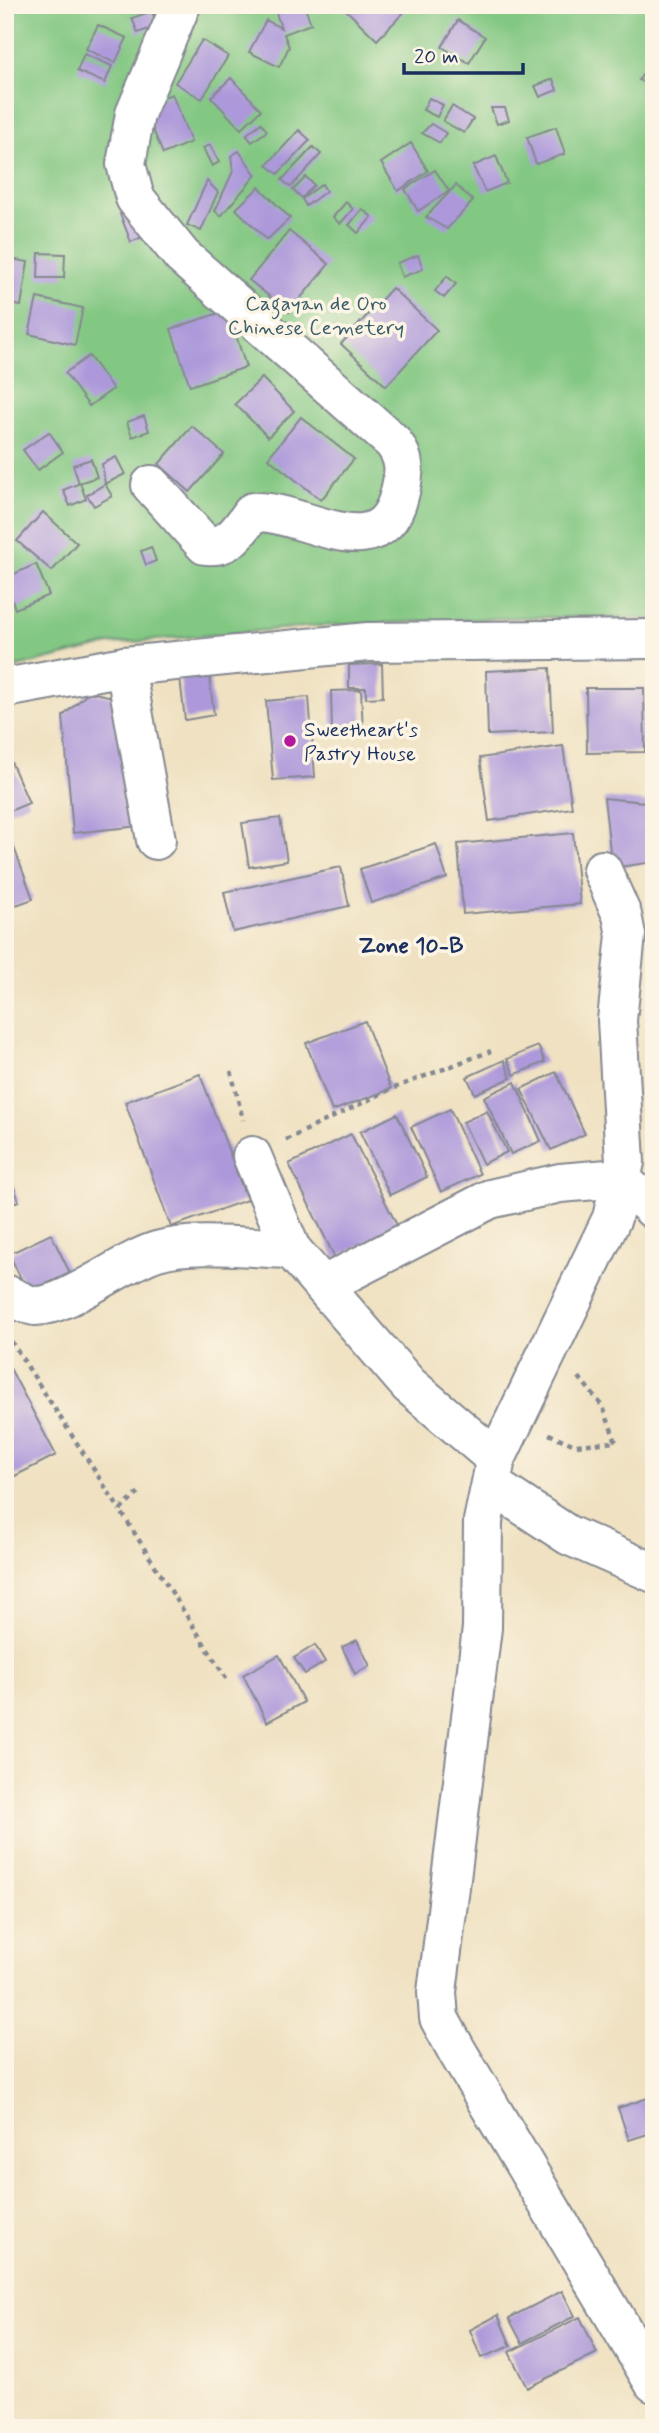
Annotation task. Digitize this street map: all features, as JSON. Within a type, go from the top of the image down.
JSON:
[{"type":"street","points":[[151,485],[205,545],[216,546],[235,538],[253,512],[266,512],[317,528],[347,532],[366,533],[384,527],[396,510],[404,474],[404,456],[393,442],[182,256],[135,198],[126,164],[135,114],[181,5]]},
{"type":"street","points":[[5,688],[125,666],[368,642],[654,639]]},
{"type":"street","points":[[125,666],[156,840]]},
{"type":"street","points":[[602,870],[622,915],[626,935],[617,1020],[633,1166],[654,1210]]},
{"type":"street","points":[[252,1156],[290,1249],[409,1385],[494,1472],[568,1535],[654,1573]]},
{"type":"street","points":[[324,1285],[490,1199],[633,1166]]},
{"type":"street","points":[[633,1166],[612,1218],[551,1340],[494,1472],[483,1521],[482,1628],[437,1992],[439,2018],[567,2241],[654,2383]]},
{"type":"street","points":[[5,1294],[36,1306],[73,1295],[109,1273],[159,1250],[201,1247],[290,1249]]},
{"type":"path","points":[[231,1071],[252,1156],[391,1089],[491,1051]]},
{"type":"path","points":[[5,1332],[229,1683]]},
{"type":"path","points":[[515,1420],[575,1445],[616,1442],[603,1407],[551,1340]]},
{"type":"path","points":[[120,1510],[138,1493]]},
{"type":"green space","name":"Cagayan de Oro Chinese Cemetery","points":[[5,5],[654,5],[654,619],[529,617],[316,626],[110,644],[9,669],[5,643]]},
{"type":"building","points":[[304,5],[311,24],[284,34],[289,47],[279,67],[249,52],[266,20],[281,28],[274,7]]},
{"type":"building","points":[[341,5],[411,5],[377,40]]},
{"type":"building","points":[[152,11],[157,26],[138,33],[132,18]]},
{"type":"building","points":[[458,20],[485,37],[469,63],[442,47]]},
{"type":"building","points":[[98,25],[127,38],[115,63],[86,49]]},
{"type":"building","points":[[202,40],[228,56],[202,99],[175,83]]},
{"type":"building","points":[[84,54],[112,66],[105,83],[77,71]]},
{"type":"building","points":[[654,56],[654,89],[639,80]]},
{"type":"building","points":[[231,78],[261,110],[241,129],[211,97]]},
{"type":"building","points":[[553,79],[557,90],[540,97],[535,86]]},
{"type":"building","points":[[172,94],[191,142],[163,154],[143,105]]},
{"type":"building","points":[[429,98],[443,105],[437,117],[423,110]]},
{"type":"building","points":[[452,106],[473,119],[464,133],[443,121]]},
{"type":"building","points":[[491,108],[505,108],[509,120],[497,124]]},
{"type":"building","points":[[261,123],[267,131],[252,142],[246,135]]},
{"type":"building","points":[[431,124],[446,133],[440,143],[422,133]]},
{"type":"building","points":[[556,127],[565,154],[536,164],[527,137]]},
{"type":"building","points":[[299,130],[310,140],[278,174],[267,165]]},
{"type":"building","points":[[411,143],[428,171],[398,191],[381,163]]},
{"type":"building","points":[[210,145],[219,162],[212,166],[203,148]]},
{"type":"building","points":[[313,147],[321,154],[291,187],[282,180]]},
{"type":"building","points":[[239,151],[256,175],[221,216],[215,211],[233,171],[231,156]]},
{"type":"building","points":[[496,156],[507,183],[485,192],[473,166]]},
{"type":"building","points":[[435,170],[449,191],[418,211],[405,189]]},
{"type":"building","points":[[306,177],[314,185],[302,198],[293,190]]},
{"type":"building","points":[[207,181],[218,192],[201,231],[187,225]]},
{"type":"building","points":[[322,184],[326,191],[306,206],[302,199]]},
{"type":"building","points":[[456,185],[473,201],[447,229],[426,217]]},
{"type":"building","points":[[259,187],[290,218],[267,240],[236,209]]},
{"type":"building","points":[[346,202],[353,209],[340,224],[333,217]]},
{"type":"building","points":[[137,207],[147,235],[131,242],[120,214]]},
{"type":"building","points":[[362,209],[372,217],[358,233],[349,225]]},
{"type":"building","points":[[289,231],[329,264],[289,312],[249,280]]},
{"type":"building","points":[[39,253],[65,254],[64,278],[38,278]]},
{"type":"building","points":[[418,255],[423,269],[402,277],[397,263]]},
{"type":"building","points":[[5,258],[28,262],[21,306],[5,303]]},
{"type":"building","points":[[447,276],[456,284],[444,298],[435,291]]},
{"type":"building","points":[[392,288],[437,330],[386,386],[341,344]]},
{"type":"building","points":[[37,298],[83,308],[75,345],[29,334]]},
{"type":"building","points":[[228,310],[246,367],[190,386],[171,329]]},
{"type":"building","points":[[89,356],[113,389],[89,406],[65,373]]},
{"type":"building","points":[[262,378],[294,411],[268,437],[235,404]]},
{"type":"building","points":[[144,416],[149,431],[132,437],[127,422]]},
{"type":"building","points":[[301,417],[354,459],[321,500],[268,458]]},
{"type":"building","points":[[192,426],[224,454],[190,492],[159,464]]},
{"type":"building","points":[[49,432],[63,452],[38,470],[23,450]]},
{"type":"building","points":[[116,457],[125,474],[105,484],[102,464]]},
{"type":"building","points":[[91,459],[97,477],[79,483],[73,465]]},
{"type":"building","points":[[80,483],[86,499],[70,506],[63,490]]},
{"type":"building","points":[[105,484],[112,496],[94,506],[87,495]]},
{"type":"building","points":[[43,512],[77,543],[52,571],[17,541]]},
{"type":"building","points":[[151,547],[156,561],[146,565],[141,551]]},
{"type":"building","points":[[36,564],[49,595],[15,609],[5,578]]},
{"type":"building","points":[[382,664],[383,697],[366,698],[366,688],[349,688],[349,665]]},
{"type":"building","points":[[550,668],[553,732],[488,735],[486,671]]},
{"type":"building","points":[[209,674],[214,715],[185,720],[180,678]]},
{"type":"building","points":[[586,688],[644,688],[645,752],[587,753]]},
{"type":"building","points":[[361,690],[363,731],[332,732],[331,691]]},
{"type":"building","points":[[89,692],[128,700],[139,826],[73,833],[63,716]]},
{"type":"building","points":[[309,697],[315,777],[273,780],[266,701]]},
{"type":"building","points":[[563,746],[572,808],[489,821],[480,758]]},
{"type":"building","points":[[5,748],[29,803],[5,813]]},
{"type":"building","points":[[604,798],[654,803],[654,862],[612,868]]},
{"type":"building","points":[[280,818],[287,861],[249,867],[242,823]]},
{"type":"building","points":[[573,833],[580,904],[463,914],[458,844]]},
{"type":"building","points":[[12,842],[33,899],[5,909],[5,845]]},
{"type":"building","points":[[436,844],[447,878],[371,903],[360,869]]},
{"type":"building","points":[[341,867],[349,906],[233,932],[224,892]]},
{"type":"building","points":[[365,1021],[391,1089],[332,1111],[306,1043]]},
{"type":"building","points":[[538,1046],[545,1062],[514,1075],[507,1059]]},
{"type":"building","points":[[504,1060],[511,1078],[475,1094],[467,1077]]},
{"type":"building","points":[[556,1072],[585,1134],[551,1150],[521,1089]]},
{"type":"building","points":[[200,1074],[247,1200],[171,1227],[125,1102]]},
{"type":"building","points":[[515,1082],[541,1141],[511,1154],[484,1097]]},
{"type":"building","points":[[450,1109],[480,1174],[441,1192],[411,1127]]},
{"type":"building","points":[[487,1111],[507,1152],[483,1164],[463,1122]]},
{"type":"building","points":[[397,1114],[427,1177],[390,1195],[360,1132]]},
{"type":"building","points":[[351,1134],[398,1227],[335,1258],[289,1164]]},
{"type":"building","points":[[5,1163],[19,1201],[5,1206]]},
{"type":"building","points":[[51,1234],[70,1273],[28,1293],[9,1254]]},
{"type":"building","points":[[5,1359],[56,1455],[5,1481]]},
{"type":"building","points":[[357,1640],[370,1666],[355,1674],[342,1647]]},
{"type":"building","points":[[315,1645],[325,1662],[305,1674],[294,1658]]},
{"type":"building","points":[[279,1655],[304,1702],[267,1722],[243,1675]]},
{"type":"building","points":[[654,2096],[654,2132],[629,2140],[618,2108]]},
{"type":"building","points":[[562,2291],[575,2316],[522,2343],[509,2318]]},
{"type":"building","points":[[498,2315],[511,2346],[481,2358],[470,2330]]},
{"type":"building","points":[[580,2317],[597,2353],[527,2388],[509,2352]]},
{"type":"place","name":"Sweetheart's Pastry House","points":[[290,741]]},
{"type":"district","name":"Zone 10-B","points":[[411,945]]}]
